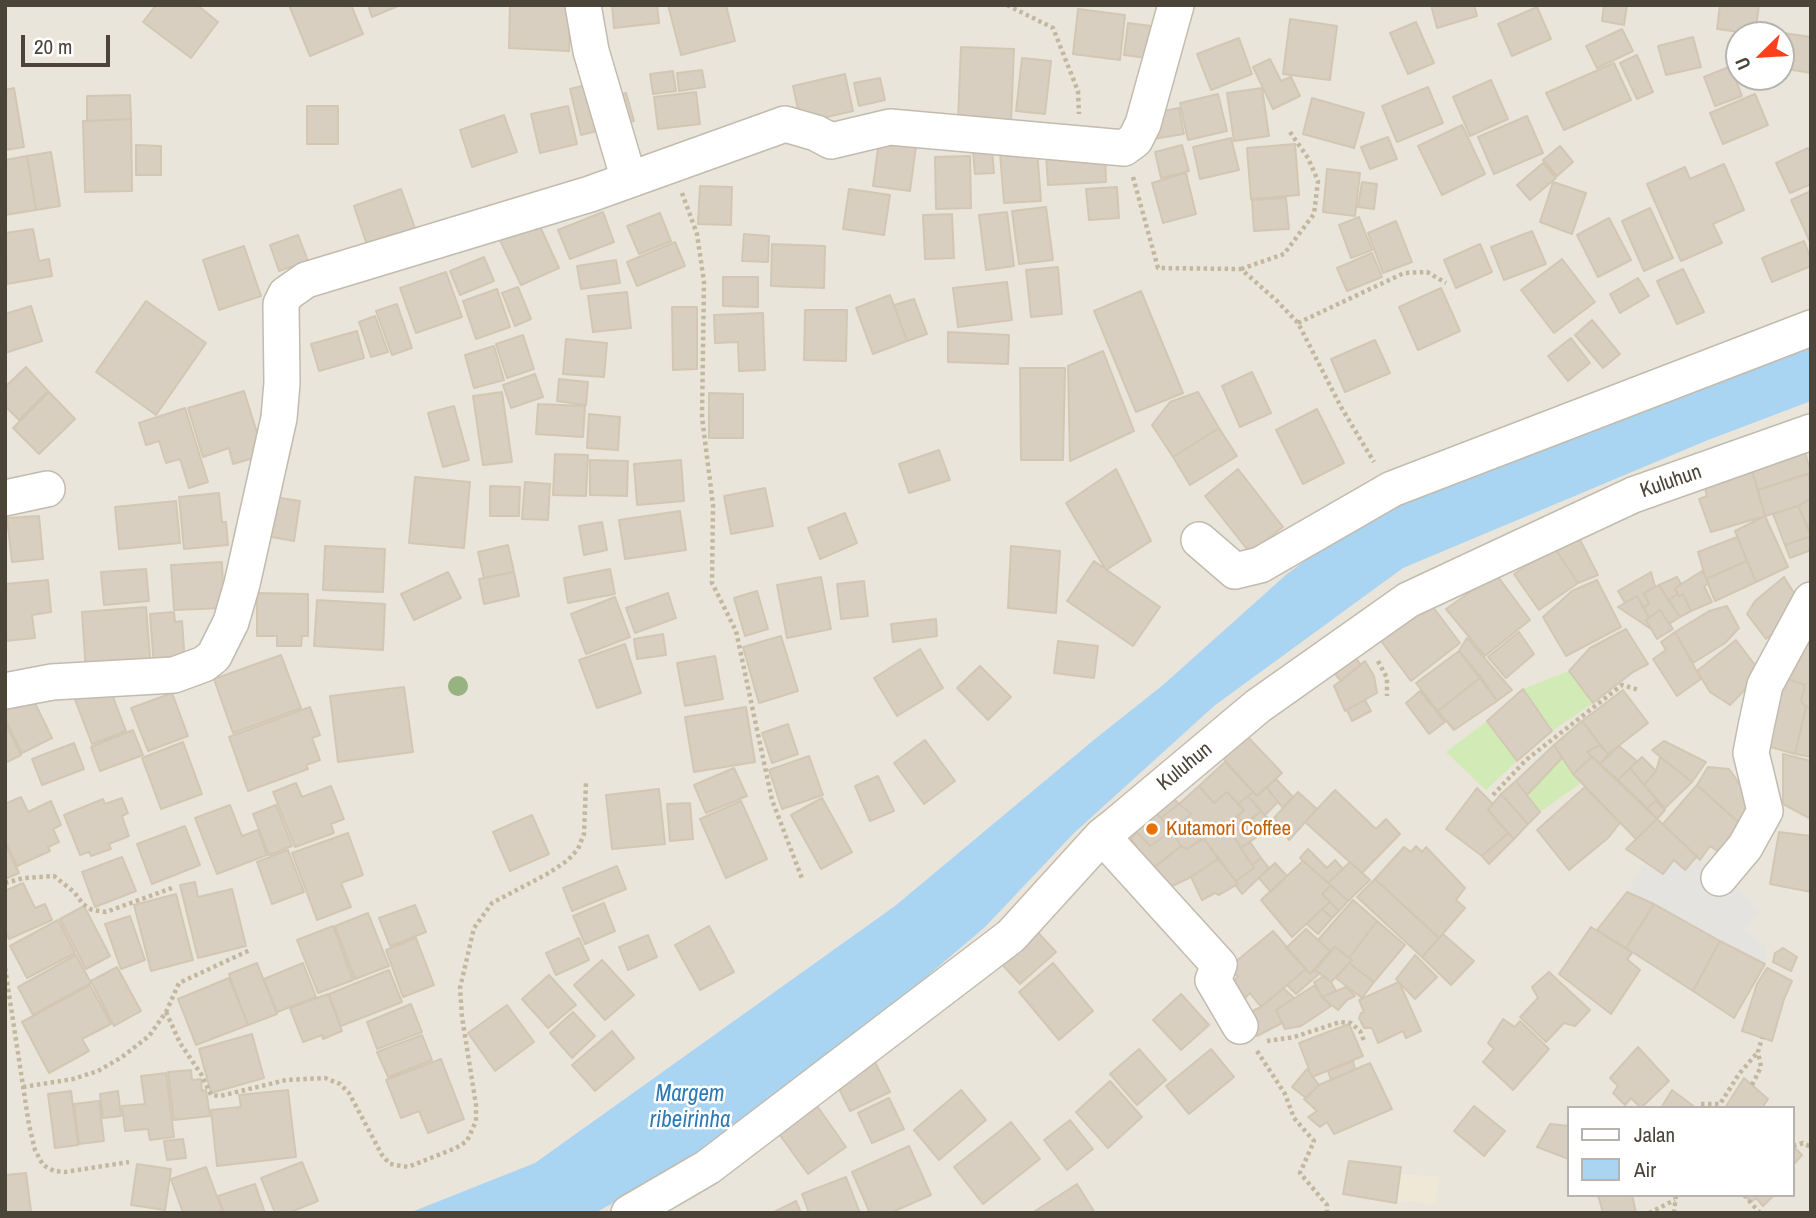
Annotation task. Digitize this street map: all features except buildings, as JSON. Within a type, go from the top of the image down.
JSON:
[{"type":"street","points":[[583,5],[591,51],[629,180]]},
{"type":"street","points":[[5,691],[52,682],[174,675],[198,667],[214,656],[232,622],[279,418],[282,383],[281,304],[286,294],[295,286],[393,251],[629,180],[785,124],[816,133],[831,141],[890,127],[1124,148],[1136,140],[1143,124],[1176,5]]},
{"type":"street","points":[[1199,540],[1235,571],[1261,565],[1392,489],[1811,328]]},
{"type":"street","name":"Kuluhun","points":[[629,1213],[708,1167],[1011,936],[1102,836],[1258,706],[1408,600],[1633,495],[1811,432]]},
{"type":"street","points":[[5,498],[47,489]]},
{"type":"street","points":[[1719,878],[1745,847],[1765,811],[1751,753],[1765,685],[1811,600]]},
{"type":"street","points":[[1102,836],[1219,965],[1213,980],[1246,1035]]},
{"type":"path","points":[[1007,5],[1053,27],[1077,91],[1081,144]]},
{"type":"path","points":[[1124,148],[1158,268],[1241,269],[1284,254],[1314,214],[1318,181],[1308,158],[1290,132]]},
{"type":"path","points":[[671,166],[697,234],[704,282],[702,417],[713,505],[712,583],[736,631],[772,800],[803,881]]},
{"type":"path","points":[[1241,269],[1298,323],[1341,407],[1392,489]]},
{"type":"path","points":[[1298,323],[1404,273],[1427,272],[1446,284]]},
{"type":"path","points":[[1493,795],[1526,760],[1622,685],[1639,690]]},
{"type":"path","points":[[166,1012],[180,1043],[201,1074],[211,1095],[220,1096],[286,1080],[325,1078],[340,1084],[349,1093],[382,1155],[390,1164],[408,1167],[456,1148],[467,1141],[476,1121],[460,988],[474,928],[492,903],[549,873],[578,849],[584,834],[586,782]]},
{"type":"path","points":[[5,883],[54,876],[74,892],[83,904],[92,910],[106,912],[172,888]]},
{"type":"path","points":[[23,1087],[73,1079],[98,1071],[122,1057],[149,1036],[166,1012],[179,983],[250,950]]},
{"type":"path","points":[[5,968],[35,1150],[43,1165],[54,1171],[65,1172],[129,1162]]},
{"type":"path","points":[[1246,1035],[1294,1037],[1340,1021],[1351,1023],[1360,1031],[1364,1041]]},
{"type":"path","points":[[1246,1035],[1285,1094],[1294,1118],[1314,1141],[1300,1173],[1327,1205],[1327,1213]]},
{"type":"path","points":[[1701,1104],[1719,1106],[1739,1074],[1758,1052],[1762,1038]]},
{"type":"path","points":[[1752,1086],[1761,1067],[1758,1052]]},
{"type":"path","points":[[1649,1213],[1676,1197]]},
{"type":"path","points":[[1674,1213],[1676,1197]]},
{"type":"path","points":[[1746,1197],[1760,1213]]},
{"type":"shaded area","points":[[5,5],[1811,5],[1811,1213],[5,1213]]},
{"type":"shaded area","points":[[1697,856],[1719,878],[1727,880],[1743,893],[1758,912],[1744,931],[1766,946],[1765,964],[1627,892],[1645,862],[1663,874],[1674,860],[1685,869]]},
{"type":"shaded area","points":[[1401,1174],[1440,1177],[1435,1204],[1396,1200]]},
{"type":"green space","points":[[1569,671],[1593,703],[1552,731],[1523,689]]},
{"type":"green space","points":[[1487,721],[1517,761],[1486,790],[1446,752]]},
{"type":"green space","points":[[1562,758],[1581,783],[1540,812],[1527,795]]},
{"type":"water","name":"Margem ribeirinha","points":[[1811,339],[1811,401],[1708,440],[1403,568],[1214,706],[1074,833],[985,927],[851,1041],[712,1147],[595,1213],[409,1213],[535,1163],[895,906],[1163,685],[1287,574],[1356,523],[1421,488]]},
{"type":"place","name":"Kutamori Coffee","points":[[1152,829]]}]
